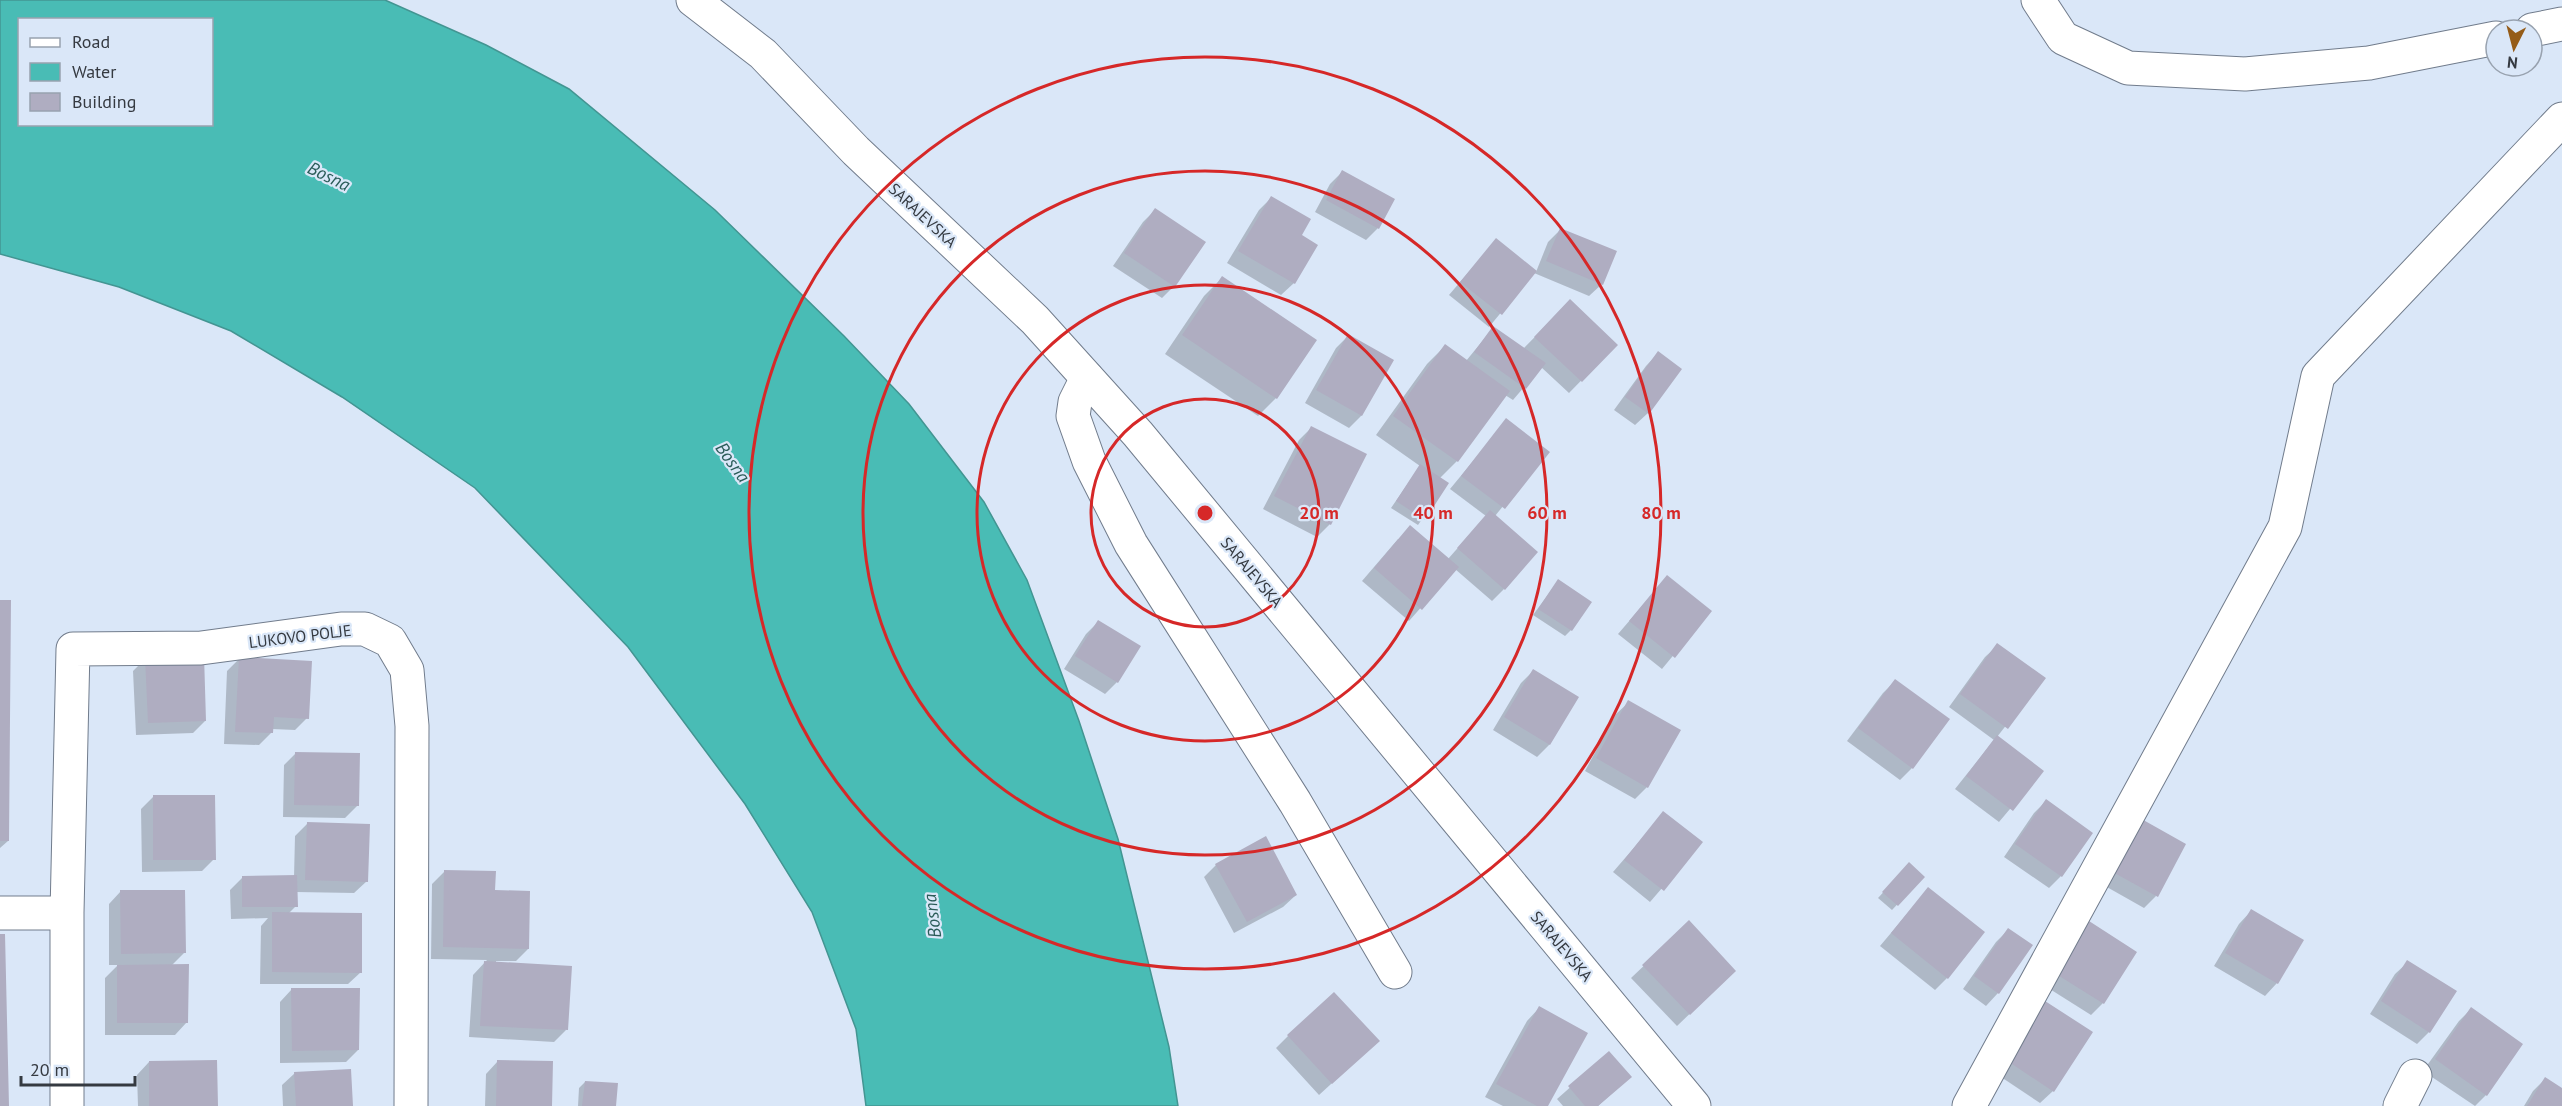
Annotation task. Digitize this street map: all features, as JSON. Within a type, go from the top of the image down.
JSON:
[{"type":"street","name":"SARAJEVSKA","points":[[693,0],[763,54],[855,151],[1035,320],[1138,434],[1694,1106]]},
{"type":"street","points":[[2038,0],[2063,38],[2128,68],[2245,74],[2369,63],[2484,40]]},
{"type":"street","points":[[2544,28],[2562,24]]},
{"type":"street","points":[[1969,1106],[2285,527],[2318,376],[2562,119]]},
{"type":"street","points":[[1087,378],[1075,402],[1073,416],[1089,461],[1131,544],[1295,802],[1395,972]]},
{"type":"street","name":"LUKOVO POLJE","points":[[67,1106],[67,913],[73,650],[201,648],[341,629],[365,629],[390,641],[407,670],[412,726],[411,1106]]},
{"type":"street","points":[[0,913],[67,913]]},
{"type":"street","points":[[2400,1106],[2415,1076]]},
{"type":"water","name":"Bosna","points":[[0,0],[385,0],[486,45],[569,89],[715,210],[844,336],[909,404],[984,502],[1027,580],[1079,721],[1118,839],[1169,1047],[1178,1106],[866,1106],[856,1029],[812,912],[745,804],[628,647],[475,488],[342,397],[231,331],[119,287],[0,254]]},
{"type":"building","points":[[1342,170],[1395,199],[1379,229],[1326,200]]},
{"type":"building","points":[[1271,196],[1311,219],[1302,235],[1318,245],[1295,284],[1238,251]]},
{"type":"building","points":[[1155,208],[1206,242],[1175,287],[1124,253]]},
{"type":"building","points":[[1560,228],[1617,251],[1603,285],[1546,261]]},
{"type":"building","points":[[1496,238],[1537,271],[1502,315],[1460,282]]},
{"type":"building","points":[[1222,276],[1317,340],[1277,399],[1182,335]]},
{"type":"building","points":[[1570,299],[1618,345],[1582,382],[1534,337]]},
{"type":"building","points":[[1493,326],[1546,363],[1526,389],[1474,352]]},
{"type":"building","points":[[1348,334],[1394,360],[1362,416],[1316,390]]},
{"type":"building","points":[[1445,344],[1510,391],[1458,462],[1393,416]]},
{"type":"building","points":[[1658,351],[1682,369],[1649,414],[1625,397]]},
{"type":"building","points":[[1506,418],[1550,452],[1505,509],[1461,476]]},
{"type":"building","points":[[1311,426],[1367,454],[1331,525],[1274,496]]},
{"type":"building","points":[[1420,464],[1449,483],[1425,520],[1396,501]]},
{"type":"building","points":[[1490,510],[1538,552],[1505,590],[1457,548]]},
{"type":"building","points":[[1410,525],[1459,567],[1422,610],[1374,568]]},
{"type":"building","points":[[1667,575],[1712,611],[1675,658],[1629,621]]},
{"type":"building","points":[[1558,579],[1592,602],[1572,631],[1538,609]]},
{"type":"building","points":[[0,600],[11,600],[9,841],[0,841]]},
{"type":"building","points":[[1098,620],[1141,646],[1118,683],[1075,656]]},
{"type":"building","points":[[1997,643],[2046,678],[2008,729],[1960,694]]},
{"type":"building","points":[[204,655],[206,721],[148,723],[145,657]]},
{"type":"building","points":[[239,657],[312,661],[309,719],[274,717],[273,733],[235,732]]},
{"type":"building","points":[[1533,669],[1579,697],[1550,745],[1504,717]]},
{"type":"building","points":[[1895,679],[1950,719],[1913,769],[1858,728]]},
{"type":"building","points":[[1628,700],[1681,730],[1648,788],[1596,758]]},
{"type":"building","points":[[1997,735],[2044,771],[2013,811],[1966,776]]},
{"type":"building","points":[[295,752],[360,753],[359,806],[294,805]]},
{"type":"building","points":[[153,795],[215,795],[216,860],[153,860]]},
{"type":"building","points":[[2046,799],[2093,833],[2062,877],[2015,844]]},
{"type":"building","points":[[1663,811],[1703,842],[1664,891],[1624,860]]},
{"type":"building","points":[[2138,817],[2186,844],[2158,897],[2109,870]]},
{"type":"building","points":[[307,822],[370,824],[368,882],[305,880]]},
{"type":"building","points":[[1266,836],[1297,895],[1247,922],[1215,864]]},
{"type":"building","points":[[1909,862],[1925,877],[1898,906],[1882,892]]},
{"type":"building","points":[[444,870],[496,871],[495,890],[530,891],[529,949],[443,947]]},
{"type":"building","points":[[297,875],[298,907],[242,907],[242,876]]},
{"type":"building","points":[[1928,887],[1985,932],[1948,979],[1891,933]]},
{"type":"building","points":[[120,890],[185,890],[186,953],[121,954]]},
{"type":"building","points":[[2251,909],[2304,940],[2278,984],[2225,953]]},
{"type":"building","points":[[272,912],[362,913],[362,973],[272,972]]},
{"type":"building","points":[[1689,920],[1736,971],[1690,1015],[1642,965]]},
{"type":"building","points":[[2089,921],[2137,952],[2104,1004],[2056,974]]},
{"type":"building","points":[[2008,928],[2033,945],[1999,994],[1974,976]]},
{"type":"building","points":[[0,934],[5,934],[9,1106],[0,1106]]},
{"type":"building","points":[[2407,960],[2457,991],[2430,1033],[2381,1001]]},
{"type":"building","points":[[484,961],[572,966],[568,1030],[480,1026]]},
{"type":"building","points":[[189,964],[188,1023],[117,1023],[117,965]]},
{"type":"building","points":[[291,988],[360,988],[359,1050],[292,1051]]},
{"type":"building","points":[[1334,992],[1380,1041],[1332,1084],[1287,1035]]},
{"type":"building","points":[[2045,1001],[2093,1032],[2054,1092],[2006,1060]]},
{"type":"building","points":[[1539,1006],[1588,1033],[1548,1106],[1537,1106],[1496,1084]]},
{"type":"building","points":[[2471,1007],[2523,1044],[2487,1096],[2435,1059]]},
{"type":"building","points":[[1609,1051],[1632,1077],[1598,1106],[1585,1106],[1568,1086]]},
{"type":"building","points":[[217,1060],[218,1106],[149,1106],[149,1061]]},
{"type":"building","points":[[497,1060],[553,1061],[552,1106],[496,1106]]},
{"type":"building","points":[[351,1069],[353,1106],[296,1106],[294,1072]]},
{"type":"building","points":[[2545,1077],[2562,1088],[2562,1106],[2527,1106]]},
{"type":"building","points":[[585,1081],[618,1083],[616,1106],[582,1106]]}]
